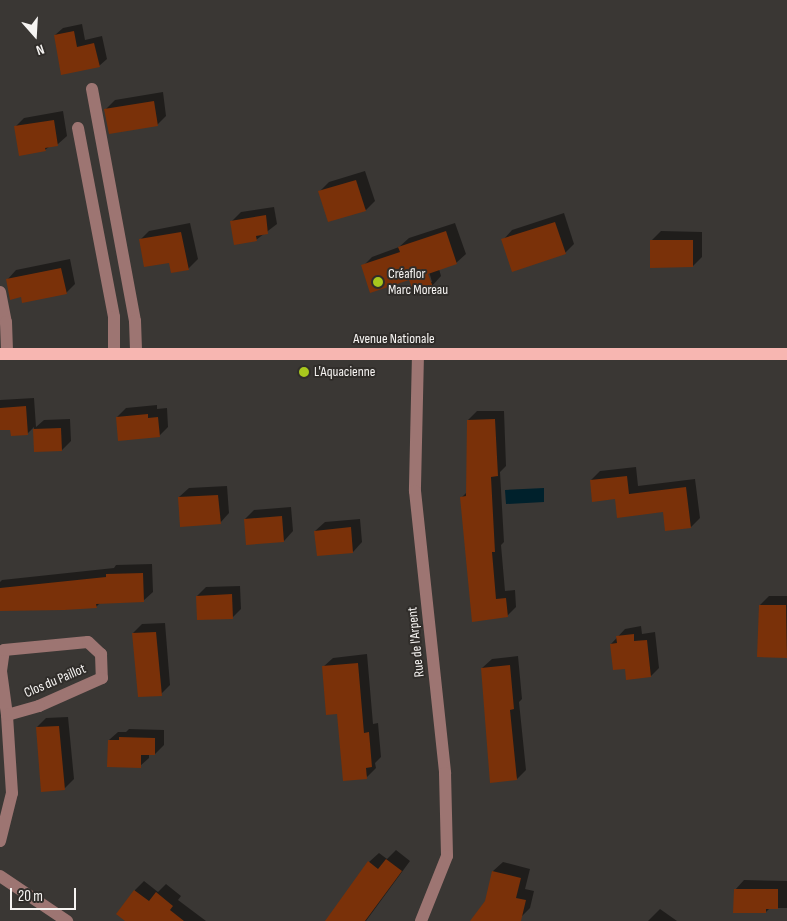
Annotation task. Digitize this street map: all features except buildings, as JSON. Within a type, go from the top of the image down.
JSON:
[{"type":"main road","name":"Avenue Nationale","points":[[3,354],[787,354]]},
{"type":"street","points":[[92,89],[135,321],[136,354]]},
{"type":"street","points":[[78,128],[114,317],[114,354]]},
{"type":"street","points":[[0,292],[6,322],[3,354]]},
{"type":"street","name":"Rue de l'Arpent","points":[[418,354],[415,491],[445,773],[447,856],[421,921]]},
{"type":"street","name":"Clos du Paillot","points":[[0,841],[12,793],[7,716],[1,671],[4,650],[88,642],[102,654],[102,678],[39,706],[7,716]]},
{"type":"street","points":[[0,876],[68,921]]},
{"type":"water","points":[[544,488],[544,502],[506,504],[505,490]]},
{"type":"place","name":"Créaflor Marc Moreau","points":[[378,282]]},
{"type":"place","name":"L'Aquacienne","points":[[304,372]]}]
